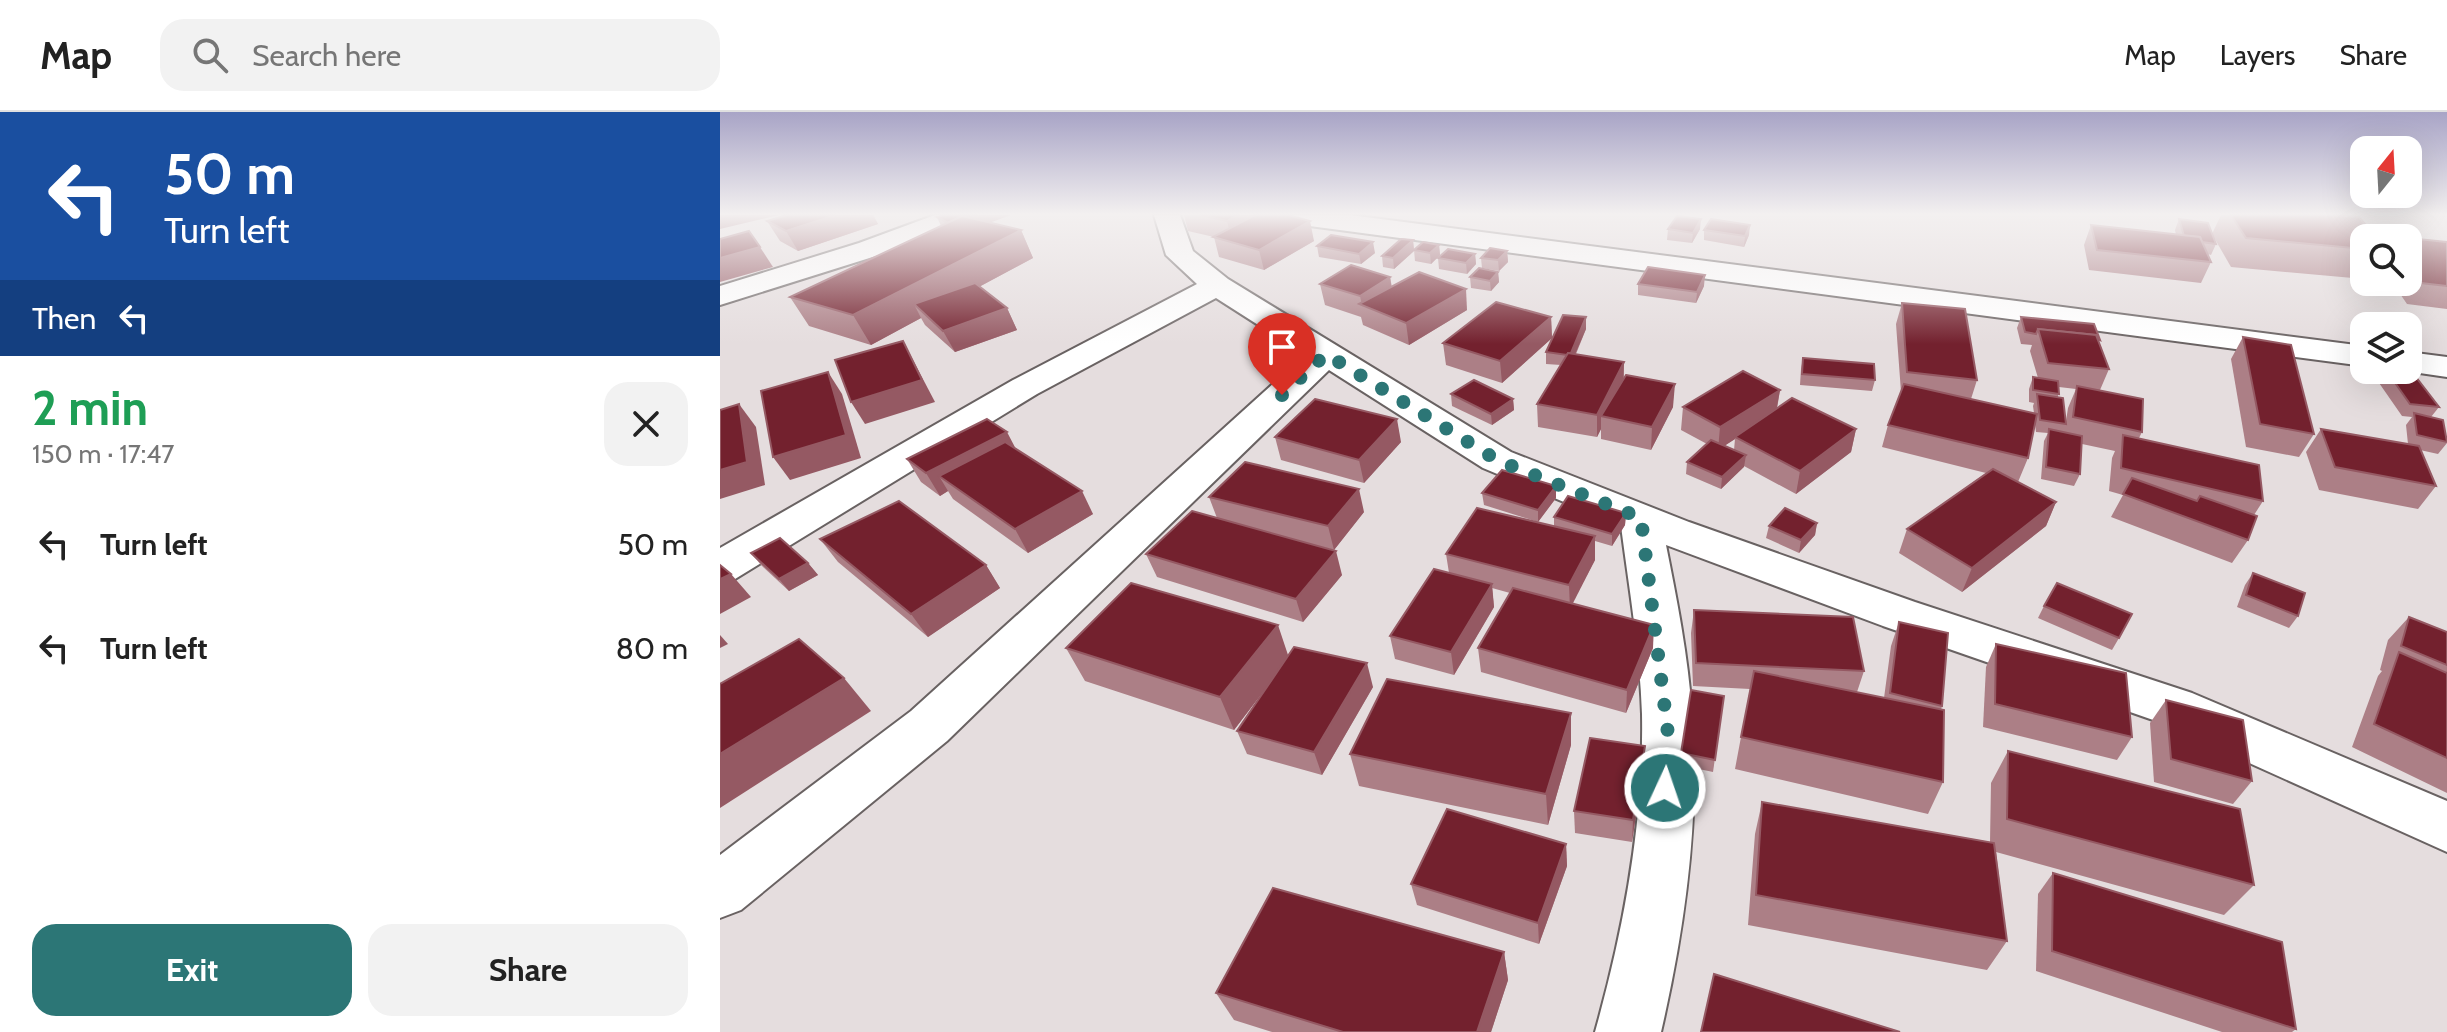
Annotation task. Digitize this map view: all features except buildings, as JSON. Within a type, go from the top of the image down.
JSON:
[{"type":"street","points":[[720,296],[841,258]]},
{"type":"street","points":[[1184,258],[1217,285],[1497,460],[1641,518],[1899,614],[2174,707],[2447,827]]},
{"type":"street","points":[[1615,258],[2350,354]]},
{"type":"street","points":[[1703,258],[2350,340]]},
{"type":"street","points":[[720,568],[1025,387],[1217,285]]},
{"type":"street","points":[[2422,349],[2447,352]]},
{"type":"street","points":[[720,890],[929,726],[1326,354]]},
{"type":"street","points":[[2422,364],[2447,367]]},
{"type":"street","points":[[1628,1032],[1644,972],[1663,842],[1668,734],[1641,518]]},
{"type":"route","points":[[1282,395],[1326,354],[1497,460],[1641,518],[1668,734],[1665,788]]}]
